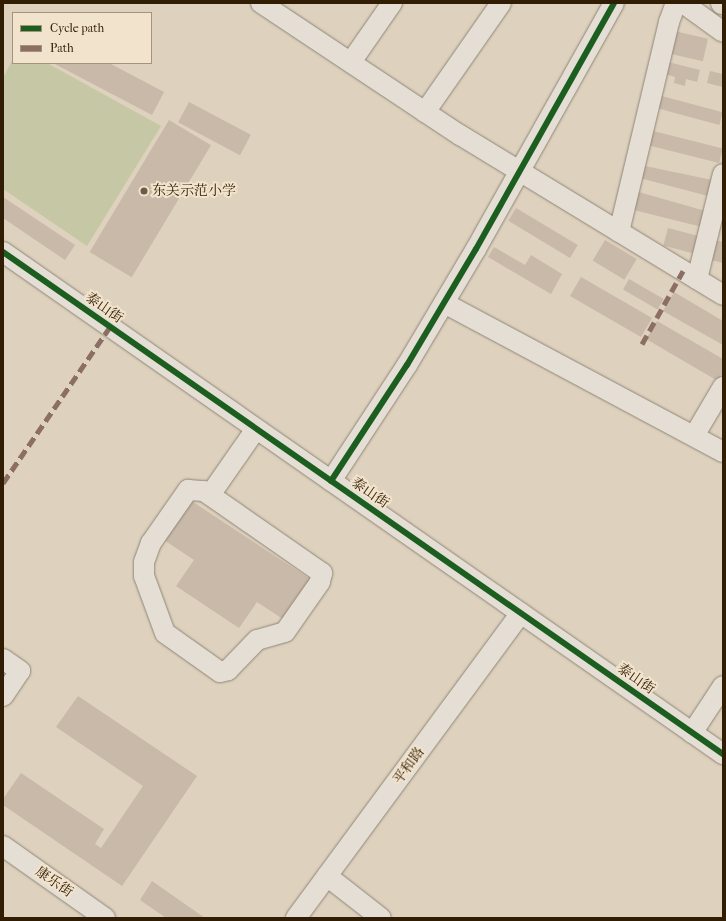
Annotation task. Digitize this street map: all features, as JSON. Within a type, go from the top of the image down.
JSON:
[{"type":"street","points":[[351,62],[392,3]]},
{"type":"street","points":[[425,112],[501,3]]},
{"type":"street","points":[[331,481],[444,303],[520,171],[613,3]]},
{"type":"street","points":[[619,232],[669,22],[676,3]]},
{"type":"street","points":[[683,3],[723,32]]},
{"type":"street","points":[[273,6],[351,62],[425,112],[723,295]]},
{"type":"street","points":[[697,279],[723,174]]},
{"type":"street","name":"泰山街","points":[[3,252],[723,754]]},
{"type":"street","points":[[444,303],[723,452]]},
{"type":"street","points":[[694,436],[723,387]]},
{"type":"street","points":[[210,495],[256,429]]},
{"type":"street","points":[[188,490],[204,491],[210,495],[322,573],[320,582],[285,632],[257,640],[232,668],[220,672],[162,630],[158,608],[144,576],[144,562],[151,543],[188,490]]},
{"type":"street","name":"平和路","points":[[296,918],[521,614]]},
{"type":"street","points":[[3,659],[20,671],[3,696]]},
{"type":"street","points":[[692,733],[723,686]]},
{"type":"street","name":"康乐街","points":[[3,846],[105,918]]},
{"type":"street","points":[[327,876],[381,918]]},
{"type":"green space","points":[[12,61],[12,64],[49,64],[161,126],[87,246],[3,189],[3,78]]},
{"type":"building","points":[[670,30],[708,39],[703,61],[665,52]]},
{"type":"building","points":[[664,61],[700,70],[697,82],[686,79],[685,86],[674,83],[675,77],[661,73]]},
{"type":"building","points":[[55,64],[111,64],[164,92],[152,115]]},
{"type":"building","points":[[710,71],[723,74],[723,87],[707,83]]},
{"type":"building","points":[[658,95],[723,112],[719,125],[655,108]]},
{"type":"building","points":[[189,102],[251,135],[240,155],[178,122]]},
{"type":"building","points":[[169,120],[211,145],[132,277],[90,252]]},
{"type":"building","points":[[649,130],[723,148],[719,163],[645,145]]},
{"type":"building","points":[[640,165],[717,181],[712,197],[636,177]]},
{"type":"building","points":[[635,191],[709,212],[706,228],[630,209]]},
{"type":"building","points":[[3,197],[75,245],[65,260],[3,218]]},
{"type":"building","points":[[516,208],[578,245],[570,258],[508,221]]},
{"type":"building","points":[[668,228],[705,238],[700,255],[663,245]]},
{"type":"building","points":[[712,239],[723,242],[723,263],[707,259]]},
{"type":"building","points":[[605,240],[637,259],[624,280],[593,261]]},
{"type":"building","points":[[494,247],[525,265],[531,255],[562,274],[551,294],[488,257]]},
{"type":"building","points":[[581,277],[652,318],[641,337],[570,296]]},
{"type":"building","points":[[629,279],[664,299],[658,309],[623,289]]},
{"type":"building","points":[[674,292],[723,321],[723,345],[663,311]]},
{"type":"building","points":[[657,321],[723,359],[723,372],[718,381],[646,339]]},
{"type":"building","points":[[190,500],[313,581],[286,621],[257,602],[239,628],[176,586],[194,560],[164,540]]},
{"type":"building","points":[[78,696],[197,776],[122,886],[3,805],[3,799],[21,773],[104,829],[95,844],[101,848],[143,786],[56,727]]},
{"type":"building","points":[[152,881],[205,918],[166,918],[140,900]]},
{"type":"marked path","points":[[642,344],[683,271]]},
{"type":"marked path","points":[[3,483],[110,327]]},
{"type":"cycle path","points":[[331,481],[407,365],[476,249],[614,3]]},
{"type":"cycle path","points":[[3,252],[723,754]]},
{"type":"place","name":"东关示范小学","points":[[144,191]]}]
